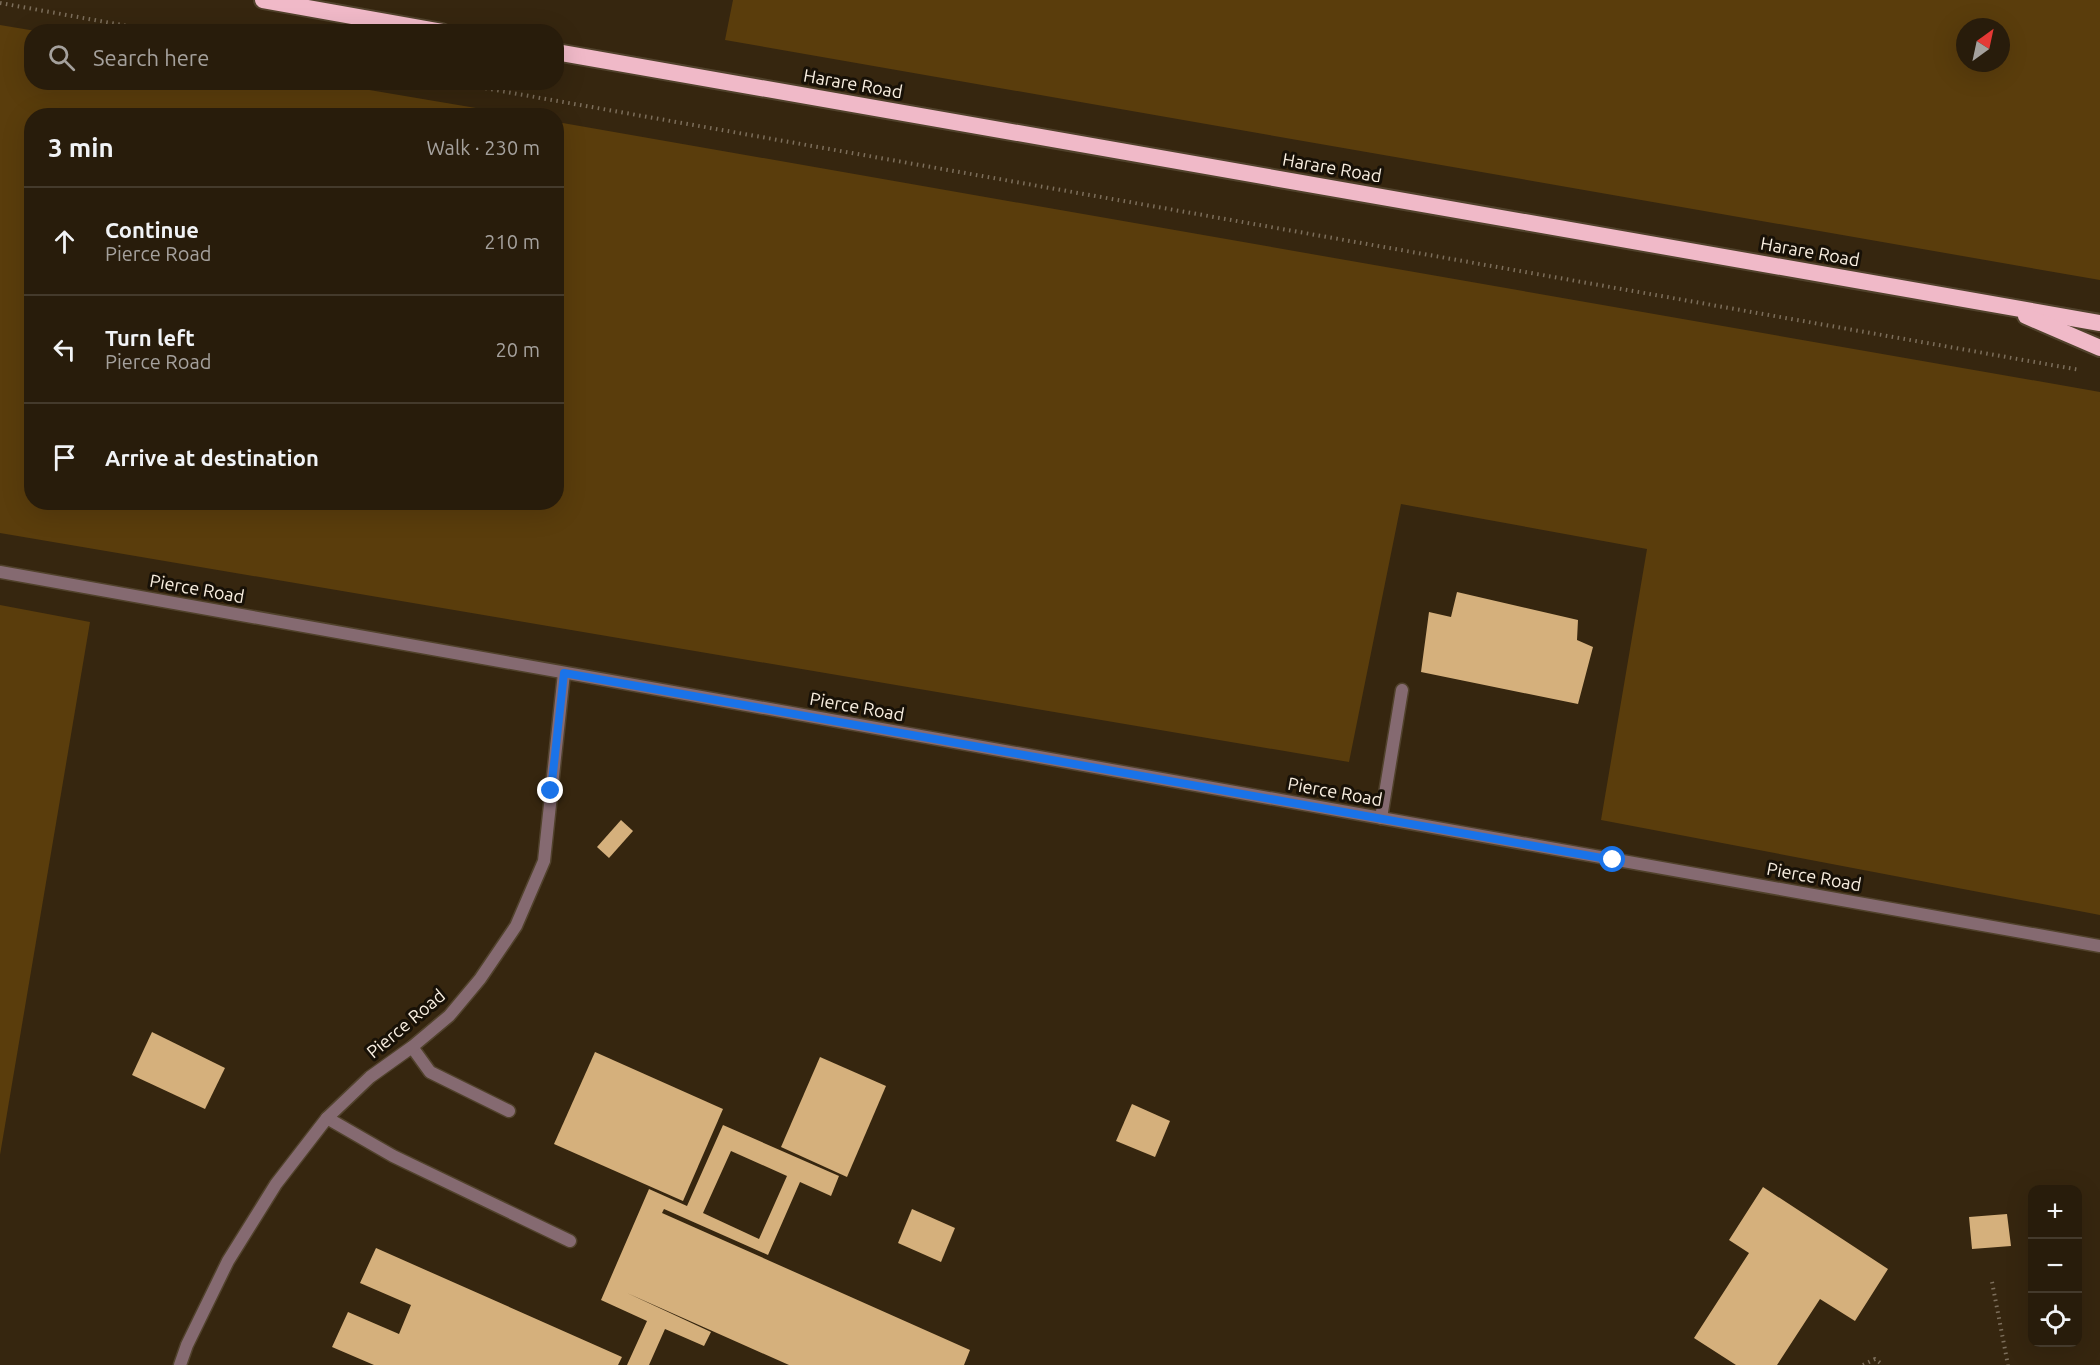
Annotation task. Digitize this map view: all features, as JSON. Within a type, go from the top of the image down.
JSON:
[{"type":"highway","points":[[263,0],[397,24]]},
{"type":"highway","name":"Harare Road","points":[[564,52],[2100,323]]},
{"type":"highway","points":[[2000,305],[2100,348]]},
{"type":"lane","name":"Pierce Road","points":[[0,572],[2100,946]]},
{"type":"lane","name":"Pierce Road","points":[[180,1365],[187,1345],[228,1261],[276,1184],[327,1118],[370,1077],[412,1047],[449,1016],[480,979],[516,926],[544,861],[564,673]]},
{"type":"lane","points":[[1381,818],[1402,690]]},
{"type":"lane","points":[[412,1047],[430,1072],[510,1111]]},
{"type":"lane","points":[[327,1118],[393,1156],[570,1241]]},
{"type":"path","points":[[0,3],[117,24]]},
{"type":"path","points":[[495,90],[2088,371]]},
{"type":"path","points":[[1992,1282],[2008,1365]]},
{"type":"path","points":[[1863,1365],[1875,1359],[1883,1365]]},
{"type":"shaded area","points":[[733,0],[2100,0],[2100,280],[725,40]]},
{"type":"shaded area","points":[[0,25],[24,29],[24,90],[369,90],[476,108],[24,108],[24,510],[564,510],[564,123],[2100,392],[2100,915],[1601,820],[1647,549],[1401,504],[1349,762],[0,533]]},
{"type":"shaded area","points":[[0,605],[90,622],[0,1155]]},
{"type":"building","points":[[1457,592],[1578,620],[1577,640],[1593,647],[1578,704],[1421,672],[1429,612],[1451,617]]},
{"type":"building","points":[[621,820],[633,831],[609,858],[597,847]]},
{"type":"building","points":[[152,1032],[225,1068],[205,1109],[132,1075]]},
{"type":"building","points":[[595,1052],[723,1109],[683,1201],[554,1144]]},
{"type":"building","points":[[820,1057],[886,1086],[847,1177],[781,1147]]},
{"type":"building","points":[[1132,1104],[1170,1121],[1155,1157],[1116,1141]]},
{"type":"building","points":[[723,1125],[839,1176],[831,1196],[800,1182],[768,1255],[664,1209],[662,1213],[970,1350],[964,1365],[789,1365],[627,1293],[711,1332],[704,1346],[665,1329],[649,1365],[627,1365],[647,1321],[601,1300],[649,1189],[687,1206]],"holes":[[[731,1151],[787,1176],[759,1239],[703,1213]]]},
{"type":"building","points":[[1763,1187],[1888,1269],[1855,1321],[1820,1299],[1777,1365],[1736,1365],[1694,1338],[1749,1253],[1729,1240]]},
{"type":"building","points":[[912,1209],[955,1228],[941,1262],[898,1243]]},
{"type":"building","points":[[2007,1214],[2011,1246],[1972,1249],[1969,1217]]},
{"type":"building","points":[[376,1248],[622,1357],[618,1365],[374,1365],[332,1347],[348,1312],[399,1334],[411,1305],[360,1283]]},
{"type":"route","points":[[551,791],[564,673],[1613,860]]}]
